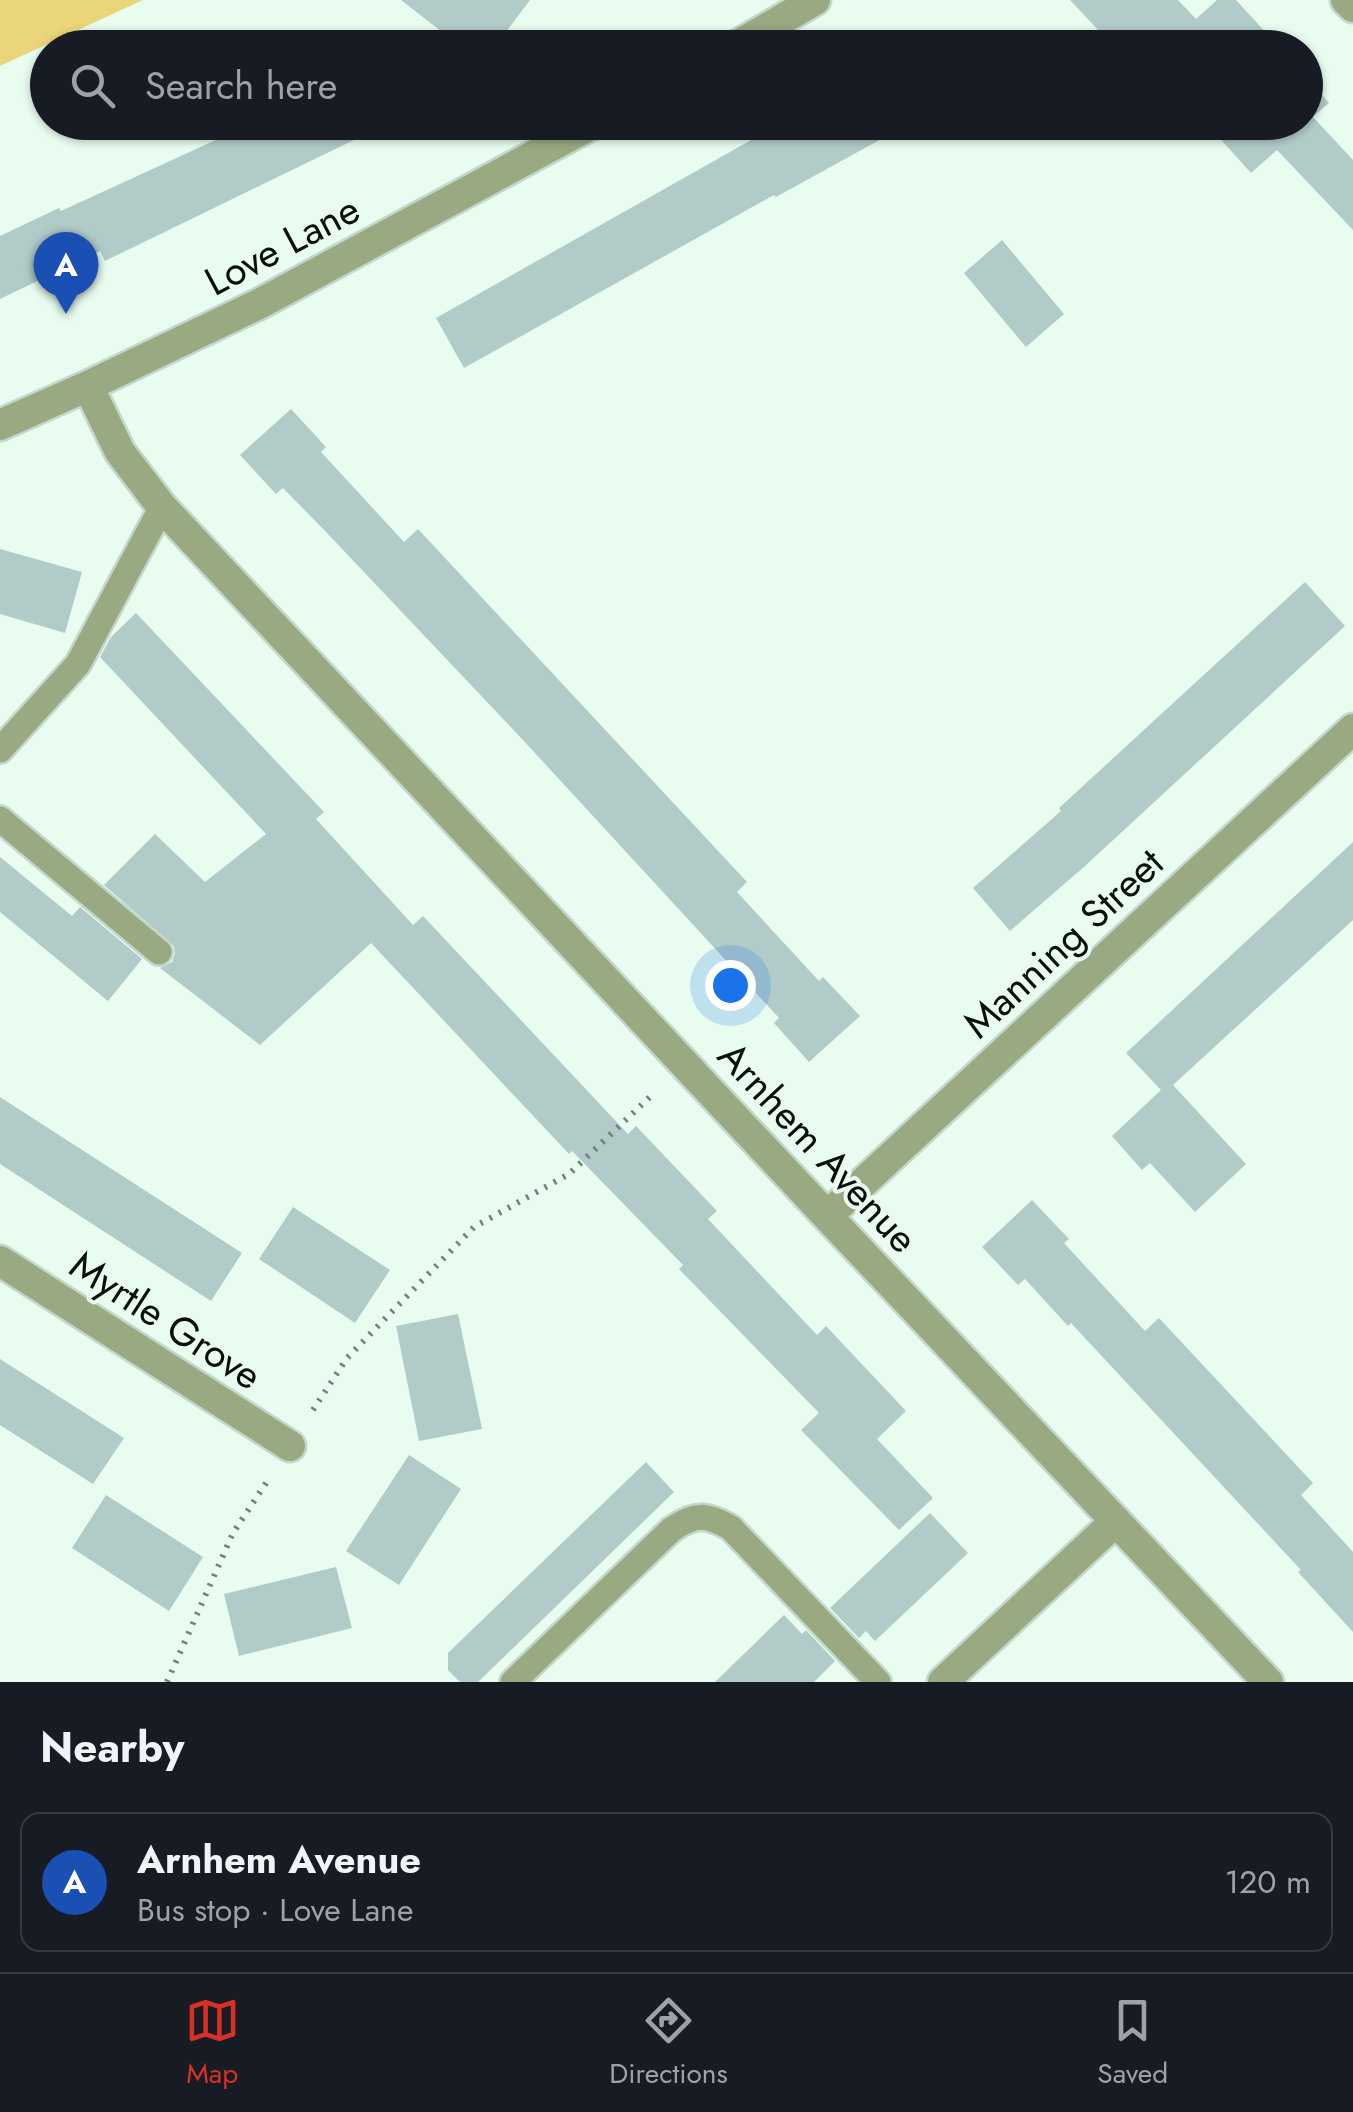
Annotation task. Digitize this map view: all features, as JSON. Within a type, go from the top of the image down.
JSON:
[{"type":"street","points":[[764,30],[815,0]]},
{"type":"street","points":[[1346,0],[1353,7]]},
{"type":"street","name":"Love Lane","points":[[0,426],[260,304],[563,140]]},
{"type":"street","name":"Arnhem Avenue","points":[[88,386],[120,452],[162,507],[1268,1682]]},
{"type":"street","name":"Manning Street","points":[[827,1216],[1353,730]]},
{"type":"street","name":"Myrtle Grove","points":[[0,1261],[290,1446]]},
{"type":"street","points":[[943,1682],[1116,1521]]},
{"type":"lane","points":[[0,750],[78,664],[162,507]]},
{"type":"lane","points":[[0,819],[159,952]]},
{"type":"lane","points":[[513,1682],[671,1530],[688,1518],[710,1516],[731,1528],[878,1682]]},
{"type":"path","points":[[167,1682],[234,1533],[347,1358],[474,1227],[569,1174],[684,1064]]},
{"type":"shaded area","points":[[0,0],[143,0],[78,30],[30,30],[30,52],[0,66]]},
{"type":"building","points":[[401,0],[530,0],[508,30],[439,30]]},
{"type":"building","points":[[1070,0],[1178,0],[1196,19],[1217,0],[1236,0],[1264,30],[1098,30]]},
{"type":"building","points":[[1323,128],[1353,160],[1353,230],[1277,150],[1251,173],[1221,140],[1323,140]]},
{"type":"building","points":[[216,140],[354,140],[105,261],[100,251],[0,299],[0,236],[59,208],[61,211]]},
{"type":"building","points":[[751,140],[879,140],[464,368],[436,318]]},
{"type":"building","points":[[1002,240],[1064,314],[1026,347],[964,273]]},
{"type":"building","points":[[291,409],[326,447],[321,452],[404,542],[418,529],[747,882],[737,892],[819,981],[823,977],[860,1016],[809,1062],[774,1023],[779,1018],[523,740],[283,488],[276,494],[240,455]]},
{"type":"building","points":[[0,549],[82,572],[65,633],[0,614]]},
{"type":"building","points":[[1305,582],[1345,626],[1010,931],[973,888],[1061,811],[1059,808]]},
{"type":"building","points":[[136,613],[324,812],[316,819],[413,925],[423,916],[628,1134],[636,1126],[717,1211],[708,1219],[817,1335],[826,1326],[906,1411],[877,1439],[933,1498],[899,1530],[801,1430],[819,1413],[679,1269],[683,1265],[572,1151],[569,1154],[371,943],[260,1045],[160,968],[172,962],[174,946],[104,885],[155,834],[205,882],[266,834],[100,657],[111,637]]},
{"type":"building","points":[[1353,842],[1353,920],[1173,1085],[1246,1164],[1195,1212],[1150,1163],[1142,1170],[1112,1136],[1161,1090],[1126,1053]]},
{"type":"building","points":[[0,857],[72,916],[80,907],[142,959],[108,1001],[0,912]]},
{"type":"building","points":[[0,1097],[242,1253],[211,1301],[0,1164]]},
{"type":"building","points":[[1032,1200],[1069,1239],[1064,1243],[1145,1331],[1159,1318],[1313,1483],[1301,1495],[1353,1552],[1353,1632],[1298,1572],[1301,1570],[1071,1323],[1068,1326],[1025,1279],[1018,1285],[982,1247]]},
{"type":"building","points":[[293,1207],[390,1270],[355,1323],[259,1259]]},
{"type":"building","points":[[458,1314],[482,1429],[419,1441],[396,1326]]},
{"type":"building","points":[[0,1359],[124,1438],[93,1484],[0,1425]]},
{"type":"building","points":[[409,1455],[461,1489],[399,1585],[346,1551]]},
{"type":"building","points":[[646,1462],[674,1492],[478,1682],[460,1682],[448,1670],[448,1653]]},
{"type":"building","points":[[106,1495],[203,1557],[169,1611],[72,1548]]},
{"type":"building","points":[[930,1513],[968,1553],[875,1641],[866,1631],[859,1638],[830,1608]]},
{"type":"building","points":[[336,1567],[352,1628],[239,1656],[224,1594]]},
{"type":"building","points":[[784,1615],[802,1634],[806,1630],[835,1661],[814,1682],[715,1682]]},
{"type":"place","name":"Arnhem Avenue","points":[[66,314]]}]
